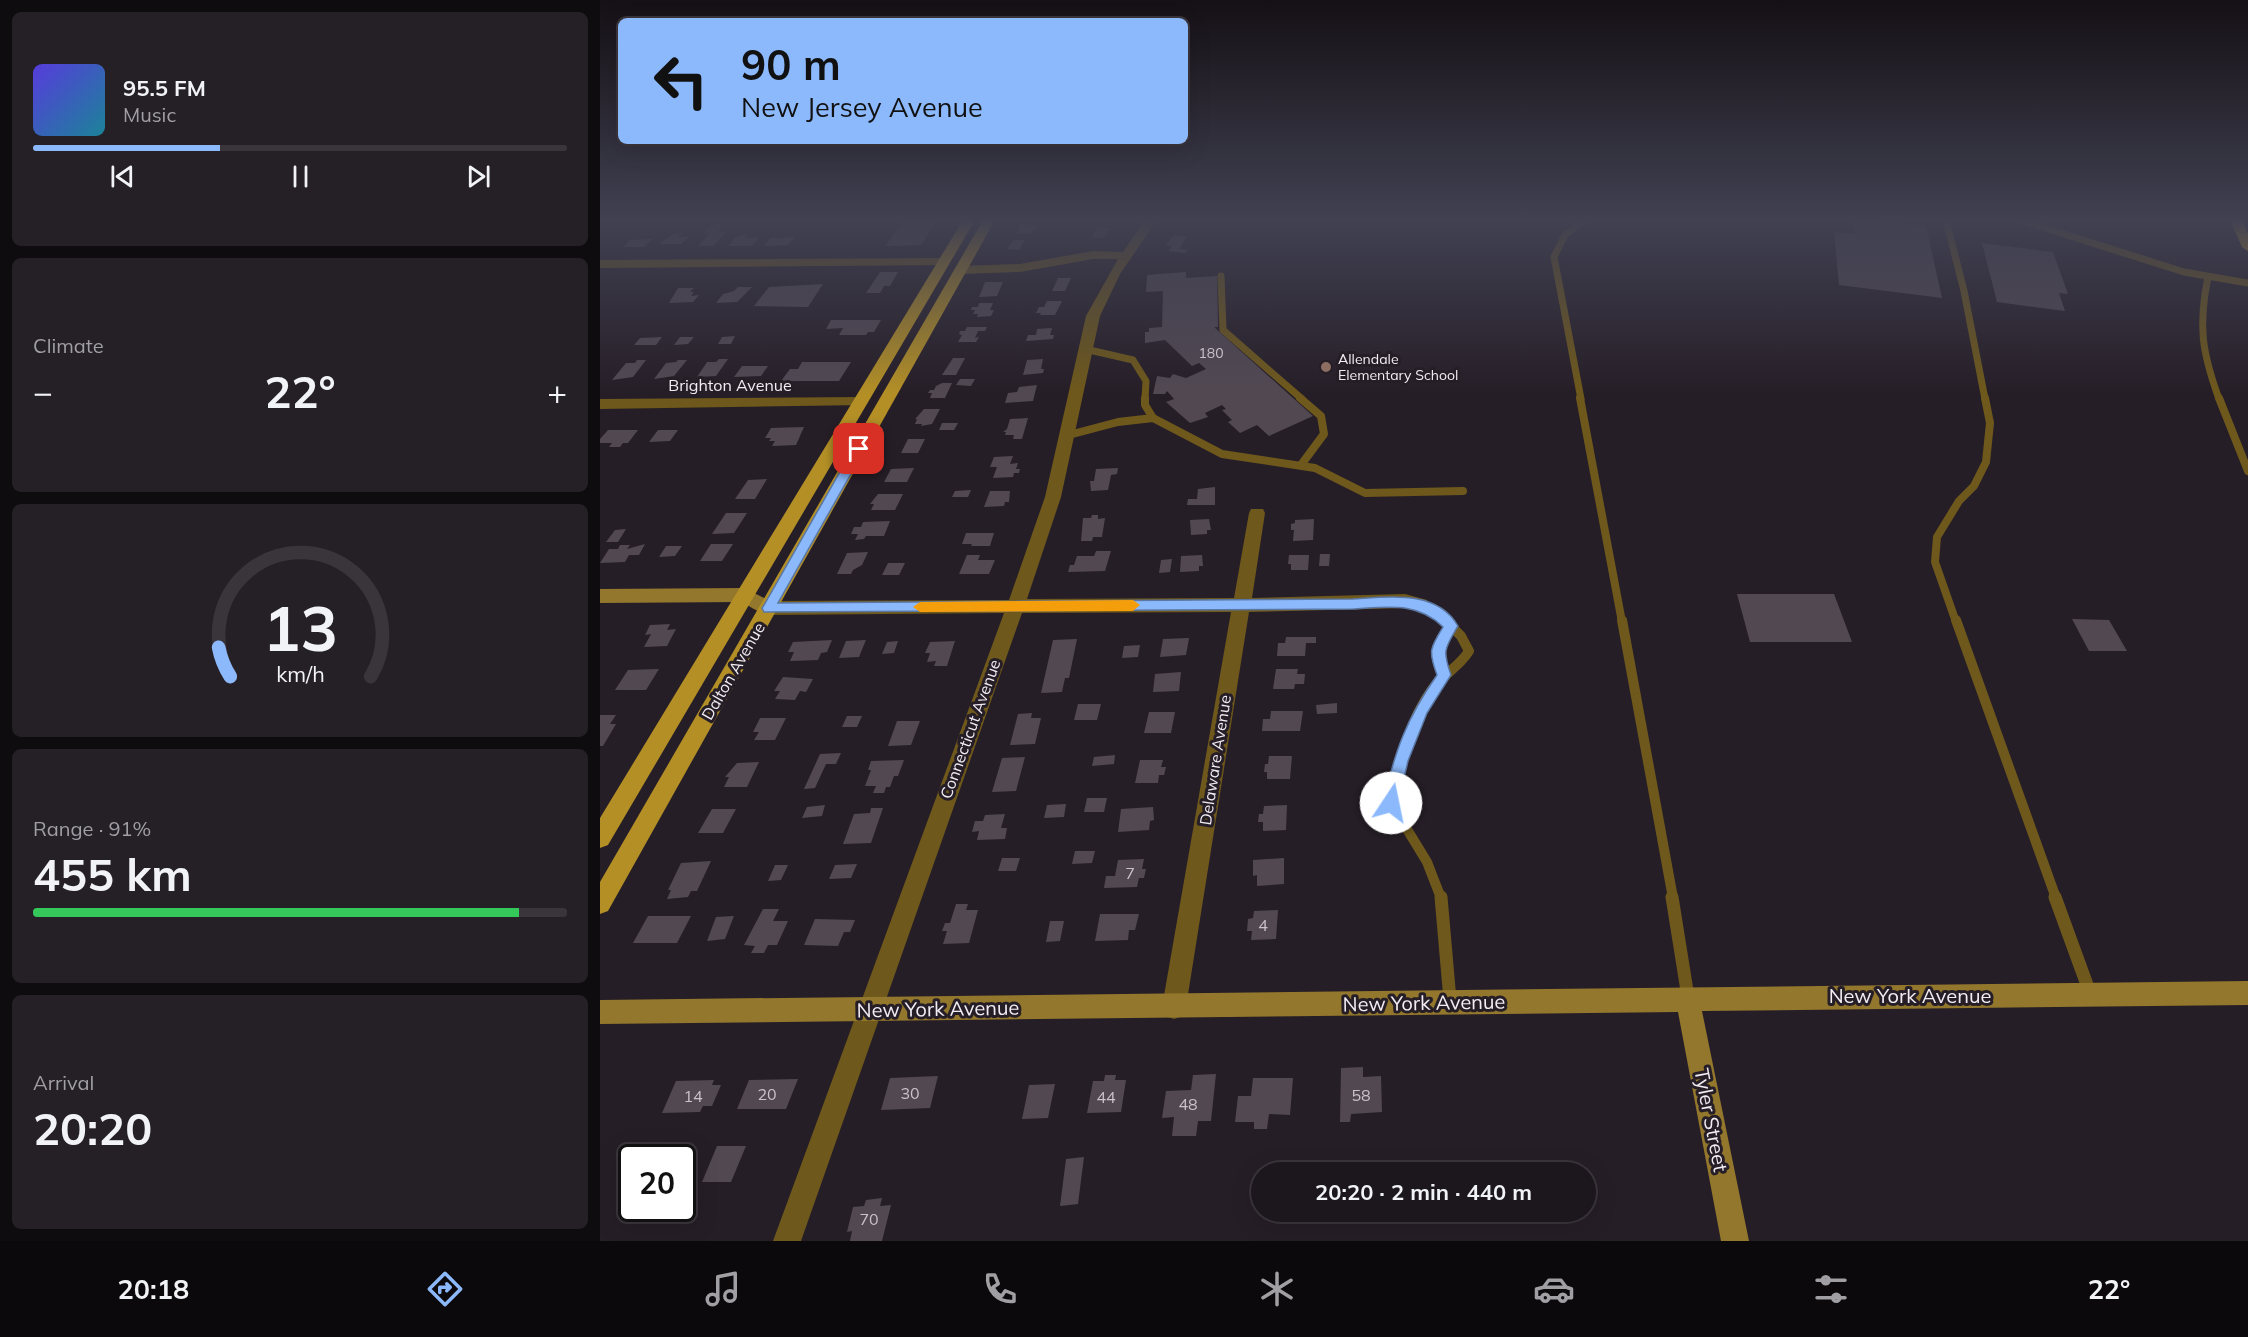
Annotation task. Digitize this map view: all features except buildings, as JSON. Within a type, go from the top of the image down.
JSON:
[{"type":"main road","name":"Dalton Avenue","points":[[600,838],[934,278]]},
{"type":"main road","name":"Dalton Avenue","points":[[600,903],[956,278]]},
{"type":"street","name":"Connecticut Avenue","points":[[787,1241],[1053,497],[1093,316],[1112,278]]},
{"type":"street","name":"Brighton Avenue","points":[[600,404],[860,402]]},
{"type":"street","name":"Delaware Avenue","points":[[1174,1007],[1257,513]]},
{"type":"street","points":[[600,596],[744,595],[768,608],[1240,605],[1405,601],[1421,605]]},
{"type":"street","name":"New York Avenue","points":[[600,1012],[2248,993]]},
{"type":"street","name":"Tyler Street","points":[[1688,1000],[1735,1241]]},
{"type":"lane","points":[[1221,278],[1223,330],[1321,416],[1323,434],[1301,465]]},
{"type":"lane","points":[[1558,278],[1662,832],[1688,1000]]},
{"type":"lane","points":[[1961,278],[1990,423],[1986,462],[1974,486],[1959,501],[1937,537],[1935,562],[2091,995]]},
{"type":"lane","points":[[2208,278],[2201,323],[2203,342],[2221,400],[2248,471]]},
{"type":"lane","points":[[2214,278],[2248,283]]},
{"type":"lane","points":[[1085,349],[1133,360],[1146,381],[1145,405],[1153,418],[1222,453],[1316,468],[1365,493],[1463,491]]},
{"type":"lane","points":[[1065,436],[1118,422],[1153,418]]},
{"type":"lane","points":[[1421,605],[1438,614],[1451,626],[1465,641],[1469,651],[1461,665],[1444,675],[1420,710],[1400,761],[1391,803],[1427,862],[1441,897],[1450,1002]]},
{"type":"lane","points":[[1444,675],[1437,648],[1451,626]]},
{"type":"slow traffic","points":[[920,607],[1133,605]]},
{"type":"place","name":"Allendale Elementary School","points":[[1326,367]]},
{"type":"route","points":[[859,449],[768,608],[1353,604],[1405,601],[1421,605],[1438,614],[1451,626],[1437,648],[1444,675],[1420,710],[1400,761],[1391,803]]}]
